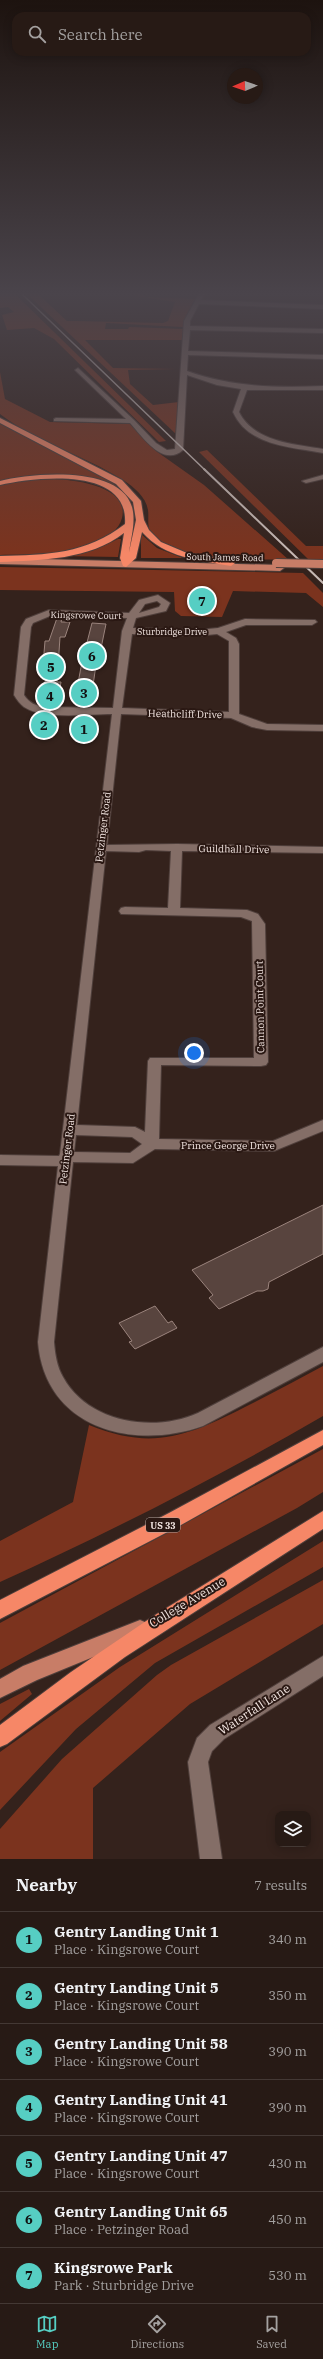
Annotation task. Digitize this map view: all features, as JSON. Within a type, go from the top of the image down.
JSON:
[{"type":"highway","points":[[0,420],[120,482],[137,501],[140,520],[148,537],[165,548],[189,556],[231,563]]},
{"type":"highway","points":[[0,483],[23,478],[50,476],[83,479],[104,485],[117,492],[126,500],[128,510],[128,526],[124,558],[126,564],[132,558],[140,520]]},
{"type":"highway","points":[[0,560],[54,556],[88,549],[108,542],[128,526]]},
{"type":"highway","name":"US 33","points":[[0,1610],[176,1519],[323,1437]]},
{"type":"highway","name":"College Avenue","points":[[158,1622],[323,1519]]},
{"type":"highway","points":[[0,1737],[51,1697],[158,1622]]},
{"type":"main road","name":"South James Road","points":[[0,560],[126,564],[278,566],[323,564]]},
{"type":"main road","name":"South James Road","points":[[126,564],[140,562],[231,563],[323,569]]},
{"type":"main road","name":"College Avenue","points":[[0,1689],[30,1673],[158,1622]]},
{"type":"street","points":[[89,381],[162,452],[171,454],[179,450],[184,383],[206,381],[244,389],[322,389]]},
{"type":"street","points":[[244,389],[236,412],[237,418],[245,428],[264,438],[281,443],[323,451]]},
{"type":"street","points":[[56,420],[132,421]]},
{"type":"street","points":[[306,480],[323,477]]},
{"type":"street","name":"Kingsrowe Court","points":[[117,712],[48,711],[33,708],[23,703],[19,695],[26,627],[29,621],[49,613],[132,616]]},
{"type":"street","name":"Petzinger Road","points":[[132,616],[127,632],[101,846],[65,1159],[46,1342],[46,1357],[60,1390],[74,1404],[90,1415],[113,1424],[134,1429],[151,1430],[196,1421],[214,1413],[323,1354]]},
{"type":"street","name":"Sturbridge Drive","points":[[127,632],[198,633],[219,631],[244,622],[312,622]]},
{"type":"street","points":[[219,631],[233,640],[234,644],[234,715]]},
{"type":"street","name":"Heathcliff Drive","points":[[117,712],[234,715],[247,722],[267,727],[323,728]]},
{"type":"street","name":"Guildhall Drive","points":[[101,846],[139,849],[146,847],[177,847],[323,850]]},
{"type":"street","points":[[174,912],[177,847]]},
{"type":"street","name":"Cannon Point Court","points":[[125,911],[241,913],[250,914],[257,918],[259,924],[261,1062],[155,1061],[152,1144]]},
{"type":"street","name":"Prince George Drive","points":[[152,1144],[274,1146],[323,1126]]},
{"type":"street","points":[[0,1160],[133,1158],[152,1144],[135,1132],[69,1130]]},
{"type":"street","name":"Waterfall Lane","points":[[211,1859],[198,1762],[204,1745],[217,1732],[323,1665]]},
{"type":"shaded area","points":[[0,381],[2,381],[5,399],[50,422],[130,424],[156,451],[204,485],[289,560],[214,557],[174,549],[159,541],[150,531],[147,505],[139,493],[131,486],[93,463],[30,433],[0,414]]},
{"type":"shaded area","points":[[97,381],[104,381],[166,441],[159,442]]},
{"type":"shaded area","points":[[119,381],[130,381],[130,384],[153,405],[179,402],[177,435]]},
{"type":"shaded area","points":[[0,423],[104,477],[125,492],[83,481],[48,476],[14,478],[0,481]]},
{"type":"shaded area","points":[[207,450],[306,546],[323,546],[323,560],[308,559],[199,452]]},
{"type":"shaded area","points":[[54,479],[87,483],[110,492],[118,499],[122,507],[122,518],[118,526],[109,536],[101,541],[74,550],[49,554],[0,555],[0,485],[27,480]]},
{"type":"shaded area","points":[[141,534],[157,548],[183,558],[141,558]]},
{"type":"shaded area","points":[[121,539],[118,557],[61,556],[94,550]]},
{"type":"shaded area","points":[[0,567],[303,573],[323,593],[323,607],[306,593],[233,591],[222,617],[181,616],[175,611],[174,592],[0,590]]},
{"type":"shaded area","points":[[323,1366],[323,1416],[244,1461],[163,1503],[82,1544],[0,1582],[0,1541],[73,1502],[89,1425],[111,1433],[132,1437],[169,1437],[205,1426],[225,1417]]},
{"type":"shaded area","points":[[323,1449],[323,1492],[297,1508],[0,1670],[0,1623]]},
{"type":"shaded area","points":[[323,1541],[323,1567],[155,1663],[76,1729],[0,1810],[0,1752],[120,1667]]},
{"type":"shaded area","points":[[323,1580],[323,1624],[190,1704],[93,1788],[93,1859],[0,1859],[0,1829],[62,1759],[157,1675],[171,1665]]},
{"type":"shaded area","points":[[29,1689],[32,1694],[0,1721],[0,1704]]},
{"type":"building","points":[[57,618],[62,618],[61,622],[70,622],[65,637],[60,637],[57,682],[61,682],[58,699],[42,698],[46,677],[42,677],[45,641],[49,641]]},
{"type":"building","points":[[92,623],[106,624],[99,658],[97,658],[91,699],[75,699],[82,662]]},
{"type":"building","points":[[323,1205],[323,1254],[269,1282],[268,1289],[257,1291],[219,1309],[209,1298],[213,1295],[192,1270]]},
{"type":"building","points":[[155,1306],[168,1323],[172,1321],[177,1328],[135,1349],[129,1342],[132,1341],[119,1323]]},
{"type":"railway","points":[[112,381],[205,470]]},
{"type":"railway","points":[[204,469],[323,583]]},
{"type":"place","name":"Kingsrowe Park","points":[[202,601]]},
{"type":"place","name":"Gentry Landing Unit 65","points":[[92,656]]},
{"type":"place","name":"Gentry Landing Unit 47","points":[[51,667]]},
{"type":"place","name":"Gentry Landing Unit 58","points":[[84,693]]},
{"type":"place","name":"Gentry Landing Unit 41","points":[[50,696]]},
{"type":"place","name":"Gentry Landing Unit 5","points":[[44,725]]},
{"type":"place","name":"Gentry Landing Unit 1","points":[[84,729]]}]
